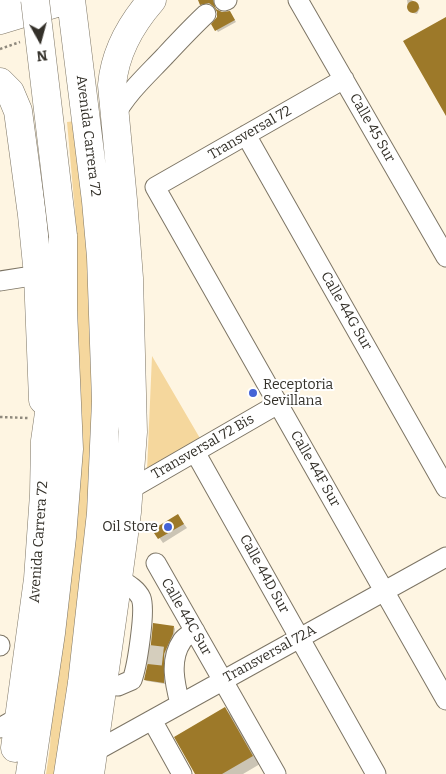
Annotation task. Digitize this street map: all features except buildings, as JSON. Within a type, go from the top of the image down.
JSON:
[{"type":"highway","name":"Avenida Carrera 72","points":[[30,774],[51,633],[69,449],[63,310],[63,248],[35,0]]},
{"type":"highway","points":[[10,28],[66,0]]},
{"type":"highway","name":"Avenida Carrera 72","points":[[68,774],[82,683],[101,514],[105,452],[101,257],[96,201],[70,0]]},
{"type":"highway","points":[[118,578],[129,490],[133,432],[128,278],[112,85],[116,61],[126,37],[143,10],[152,0]]},
{"type":"highway","points":[[0,82],[10,92],[18,111],[32,215],[38,275],[45,430]]},
{"type":"highway","name":"Avenida Carrera 72","points":[[11,774],[10,722],[38,579],[44,494],[45,430],[63,310]]},
{"type":"highway","name":"Avenida Carrera 72","points":[[92,763],[118,578],[105,452]]},
{"type":"street","points":[[0,4],[12,0]]},
{"type":"street","name":"Calle 45 Sur","points":[[298,0],[446,256]]},
{"type":"street","points":[[114,117],[131,91],[206,14]]},
{"type":"street","name":"Transversal 72","points":[[155,187],[344,79]]},
{"type":"street","name":"Calle 44G Sur","points":[[246,135],[446,488]]},
{"type":"street","name":"Calle 44F Sur","points":[[155,187],[446,700]]},
{"type":"street","points":[[0,280],[38,275],[63,248]]},
{"type":"street","name":"Transversal 72 Bis","points":[[129,490],[278,404]]},
{"type":"street","name":"Calle 44D Sur","points":[[195,452],[376,774]]},
{"type":"street","name":"Transversal 72A","points":[[92,763],[152,720],[446,557]]},
{"type":"street","name":"Calle 44C Sur","points":[[156,563],[276,774]]},
{"type":"street","points":[[103,685],[118,686],[132,680],[141,654],[142,600],[138,593],[118,578]]},
{"type":"street","points":[[180,704],[173,680],[173,658],[182,640],[195,632]]},
{"type":"street","points":[[108,649],[141,654]]},
{"type":"street","points":[[152,720],[182,774]]},
{"type":"path","points":[[0,48],[21,42],[10,28]]},
{"type":"path","points":[[0,417],[45,430]]},
{"type":"shaded area","points":[[76,121],[84,190],[97,452],[61,774],[46,774],[50,747],[54,669],[79,393],[75,212],[67,122]]},
{"type":"shaded area","points":[[152,356],[201,440],[147,471]]},
{"type":"tunnel","points":[[144,654],[170,657]]},
{"type":"place","name":"Receptoria Sevillana","points":[[253,393]]},
{"type":"place","name":"Oil Store","points":[[168,527]]}]
